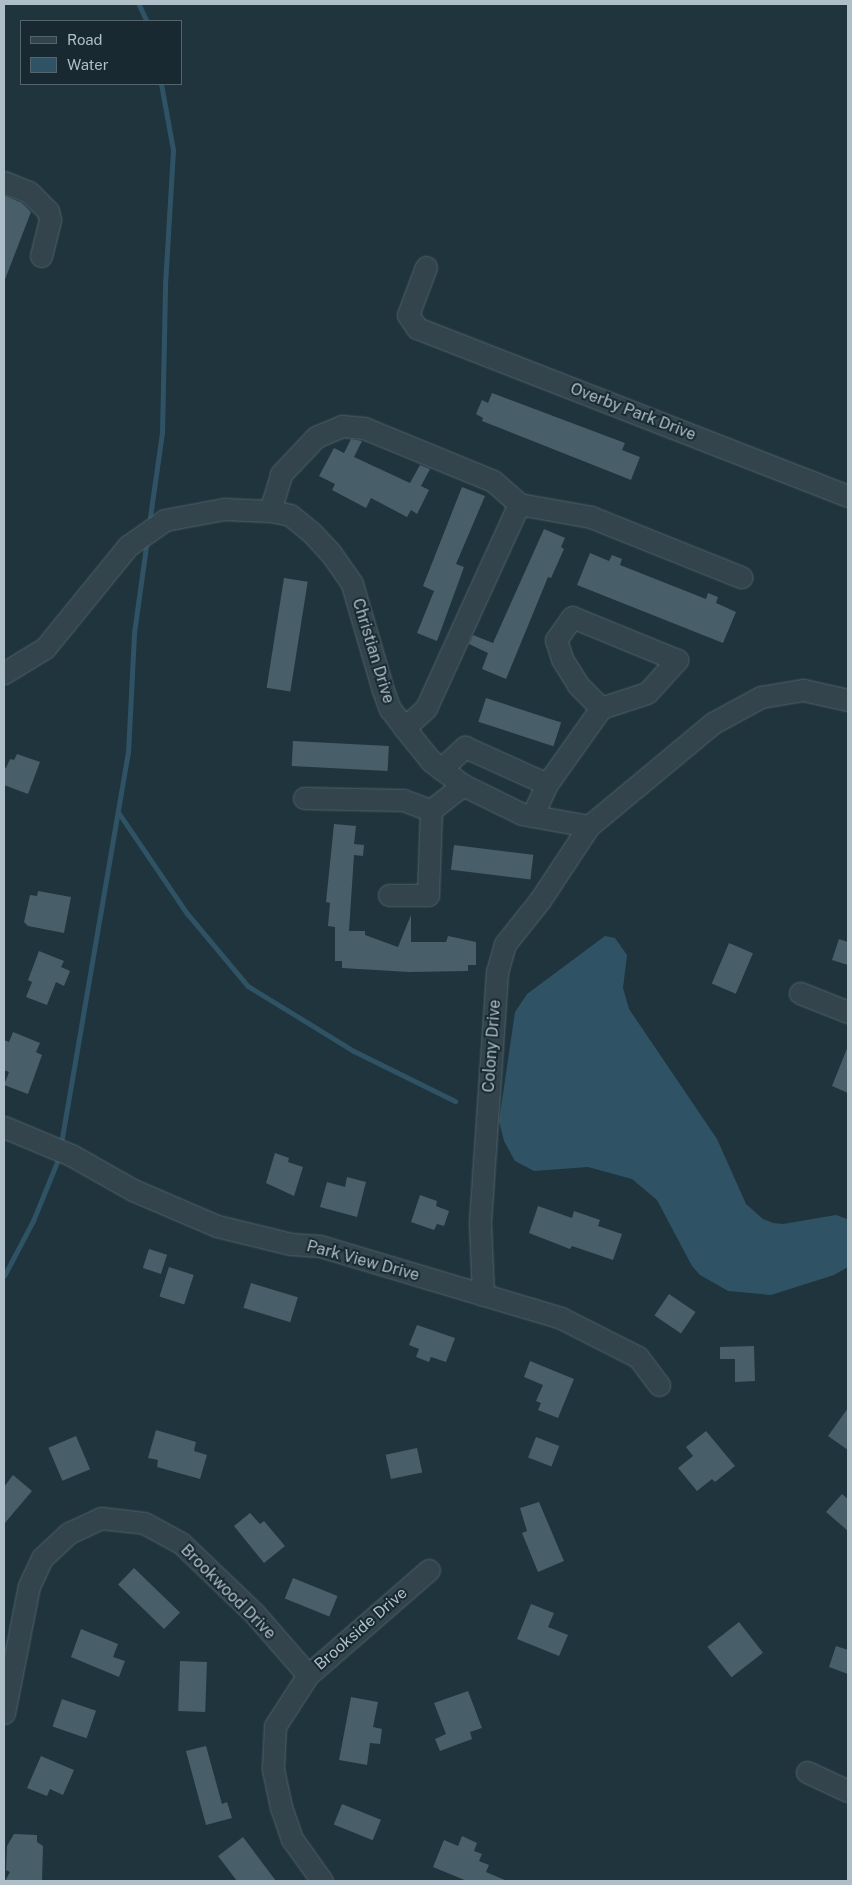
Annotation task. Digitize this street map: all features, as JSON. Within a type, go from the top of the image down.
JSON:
[{"type":"street","points":[[4,182],[30,192],[48,211],[50,220],[41,256]]},
{"type":"street","name":"Overby Park Drive","points":[[426,267],[408,315],[417,328],[848,496]]},
{"type":"street","points":[[270,510],[281,474],[316,437],[342,426],[364,428],[493,481],[519,504],[590,517],[741,577]]},
{"type":"street","points":[[404,728],[426,708],[519,504]]},
{"type":"street","name":"Christian Drive","points":[[4,673],[45,648],[128,546],[165,520],[224,509],[270,510],[290,515],[312,533],[330,552],[352,584],[390,709],[404,728],[441,769],[479,796],[532,816],[590,826]]},
{"type":"street","points":[[532,816],[547,784],[601,708],[647,693],[677,660],[572,617],[556,640],[562,659],[578,685],[601,708]]},
{"type":"street","points":[[590,826],[713,723],[761,697],[803,690],[848,700]]},
{"type":"street","points":[[441,769],[465,747],[547,784]]},
{"type":"street","points":[[389,895],[428,895],[431,810],[463,785]]},
{"type":"street","points":[[304,798],[403,800],[431,810]]},
{"type":"street","name":"Colony Drive","points":[[483,1295],[480,1222],[497,972],[505,944],[540,900],[590,826]]},
{"type":"street","points":[[800,993],[848,1011]]},
{"type":"street","name":"Park View Drive","points":[[4,1127],[70,1155],[133,1190],[217,1226],[291,1244],[320,1246],[561,1318],[638,1358],[659,1385]]},
{"type":"street","name":"Brookwood Drive","points":[[4,1713],[29,1586],[42,1558],[69,1533],[101,1518],[144,1524],[181,1543],[254,1614],[308,1674]]},
{"type":"street","name":"Brookside Drive","points":[[322,1881],[292,1839],[281,1807],[273,1768],[275,1726],[308,1674],[429,1570]]},
{"type":"street","points":[[807,1772],[848,1792]]},
{"type":"water","points":[[605,936],[615,938],[627,955],[623,988],[629,1009],[717,1139],[746,1204],[763,1219],[773,1223],[783,1224],[836,1215],[847,1219],[848,1267],[834,1275],[771,1295],[728,1291],[700,1275],[692,1266],[657,1200],[632,1179],[588,1167],[534,1171],[515,1161],[504,1141],[499,1121],[515,1012],[527,994]]},
{"type":"building","points":[[4,195],[22,203],[31,212],[4,282]]},
{"type":"building","points":[[492,393],[625,443],[622,450],[640,457],[631,480],[482,421],[483,418],[476,414],[482,400],[488,403]]},
{"type":"building","points":[[351,439],[362,441],[354,457],[410,483],[420,465],[430,469],[421,486],[429,490],[417,514],[411,510],[407,517],[371,498],[366,508],[332,490],[335,484],[319,476],[334,448],[344,453]]},
{"type":"building","points":[[462,487],[485,496],[456,564],[464,567],[437,641],[417,633],[434,591],[423,586]]},
{"type":"building","points":[[544,529],[565,538],[561,547],[564,549],[551,578],[548,577],[506,679],[482,669],[488,653],[469,644],[473,635],[493,643]]},
{"type":"building","points":[[590,553],[609,561],[612,555],[622,559],[620,565],[706,599],[708,593],[718,597],[716,603],[736,612],[723,643],[577,585]]},
{"type":"building","points":[[284,578],[308,582],[290,691],[267,688]]},
{"type":"building","points":[[486,698],[561,722],[553,746],[478,722]]},
{"type":"building","points":[[293,741],[389,746],[388,771],[292,766]]},
{"type":"building","points":[[17,754],[40,762],[28,794],[4,785],[4,767],[6,768],[10,759],[14,760]]},
{"type":"building","points":[[334,824],[356,826],[354,844],[364,845],[363,856],[354,855],[349,931],[365,931],[365,935],[398,947],[411,915],[411,942],[446,942],[448,936],[476,942],[476,965],[468,965],[468,971],[409,972],[342,968],[342,961],[335,961],[335,927],[328,926],[330,903],[326,902]]},
{"type":"building","points":[[454,845],[533,855],[530,880],[451,870]]},
{"type":"building","points":[[38,891],[71,897],[64,933],[28,926],[24,922],[30,895],[37,896]]},
{"type":"building","points":[[839,939],[848,942],[848,965],[832,960]]},
{"type":"building","points":[[729,943],[753,953],[736,994],[712,984]]},
{"type":"building","points":[[39,951],[64,961],[61,967],[70,971],[64,986],[56,982],[47,1005],[26,997],[32,982],[28,980]]},
{"type":"building","points":[[13,1032],[40,1043],[36,1052],[42,1055],[28,1094],[4,1085],[9,1072],[4,1070],[4,1040],[9,1042]]},
{"type":"building","points":[[848,1046],[848,1093],[832,1086]]},
{"type":"building","points":[[275,1153],[289,1158],[288,1162],[303,1167],[294,1196],[266,1183]]},
{"type":"building","points":[[347,1177],[366,1182],[357,1217],[320,1207],[327,1182],[345,1187]]},
{"type":"building","points":[[420,1195],[437,1201],[436,1206],[449,1211],[444,1226],[437,1224],[434,1230],[411,1222]]},
{"type":"building","points":[[538,1206],[572,1218],[574,1211],[600,1220],[598,1226],[622,1234],[613,1260],[572,1246],[570,1249],[529,1233]]},
{"type":"building","points":[[149,1249],[167,1255],[161,1274],[143,1268]]},
{"type":"building","points":[[169,1267],[194,1275],[184,1305],[159,1296]]},
{"type":"building","points":[[251,1283],[298,1297],[290,1322],[243,1308]]},
{"type":"building","points":[[669,1294],[696,1312],[681,1333],[654,1316]]},
{"type":"building","points":[[417,1325],[455,1338],[446,1362],[431,1357],[429,1362],[416,1357],[419,1349],[409,1345]]},
{"type":"building","points":[[754,1346],[755,1381],[735,1382],[735,1359],[720,1359],[720,1347]]},
{"type":"building","points":[[530,1361],[574,1379],[558,1418],[538,1410],[541,1403],[536,1401],[543,1385],[524,1377]]},
{"type":"building","points":[[848,1408],[848,1450],[828,1436]]},
{"type":"building","points":[[156,1430],[196,1442],[194,1451],[207,1455],[200,1479],[157,1467],[158,1460],[148,1458]]},
{"type":"building","points":[[706,1431],[735,1466],[715,1482],[712,1479],[697,1491],[678,1468],[693,1456],[686,1447]]},
{"type":"building","points":[[76,1436],[90,1469],[62,1481],[48,1448]]},
{"type":"building","points":[[536,1437],[559,1446],[551,1466],[528,1458]]},
{"type":"building","points":[[417,1448],[422,1472],[391,1479],[386,1455]]},
{"type":"building","points":[[13,1475],[32,1491],[4,1524],[4,1487]]},
{"type":"building","points":[[842,1494],[848,1499],[848,1531],[826,1512]]},
{"type":"building","points":[[539,1502],[564,1561],[538,1572],[522,1533],[527,1531],[520,1508]]},
{"type":"building","points":[[250,1513],[260,1524],[264,1521],[285,1546],[264,1563],[234,1526]]},
{"type":"building","points":[[134,1568],[180,1612],[164,1629],[118,1585]]},
{"type":"building","points":[[293,1578],[338,1596],[329,1616],[285,1598]]},
{"type":"building","points":[[531,1604],[554,1613],[548,1627],[568,1635],[559,1656],[517,1639]]},
{"type":"building","points":[[739,1622],[763,1653],[731,1677],[707,1647]]},
{"type":"building","points":[[81,1629],[118,1644],[113,1657],[125,1661],[119,1677],[71,1657]]},
{"type":"building","points":[[836,1646],[848,1650],[848,1674],[829,1667]]},
{"type":"building","points":[[180,1661],[207,1662],[205,1712],[178,1711]]},
{"type":"building","points":[[468,1691],[482,1728],[470,1732],[472,1739],[440,1751],[435,1739],[446,1734],[434,1703]]},
{"type":"building","points":[[351,1697],[378,1702],[373,1727],[382,1729],[380,1744],[370,1743],[367,1765],[339,1760]]},
{"type":"building","points":[[62,1699],[96,1711],[87,1738],[53,1726]]},
{"type":"building","points":[[206,1746],[222,1804],[227,1802],[232,1818],[206,1825],[186,1751]]},
{"type":"building","points":[[41,1756],[74,1770],[63,1795],[50,1789],[47,1796],[27,1788]]},
{"type":"building","points":[[342,1804],[381,1820],[373,1840],[334,1824]]},
{"type":"building","points":[[14,1834],[37,1835],[37,1842],[43,1846],[42,1881],[5,1881],[10,1872],[6,1870],[7,1846]]},
{"type":"building","points":[[462,1836],[477,1843],[474,1851],[482,1854],[479,1861],[489,1865],[486,1872],[507,1881],[467,1881],[433,1867],[444,1840],[458,1846]]},
{"type":"building","points":[[243,1837],[276,1881],[237,1881],[218,1856]]},
{"type":"waterway","points":[[139,4],[147,20]]},
{"type":"waterway","points":[[150,517],[162,433],[165,285],[173,150],[161,85]]},
{"type":"waterway","points":[[62,1138],[128,753],[134,633],[146,546]]},
{"type":"waterway","points":[[119,813],[187,913],[248,986],[354,1051],[455,1101]]},
{"type":"waterway","points":[[4,1276],[33,1221],[57,1162]]}]
